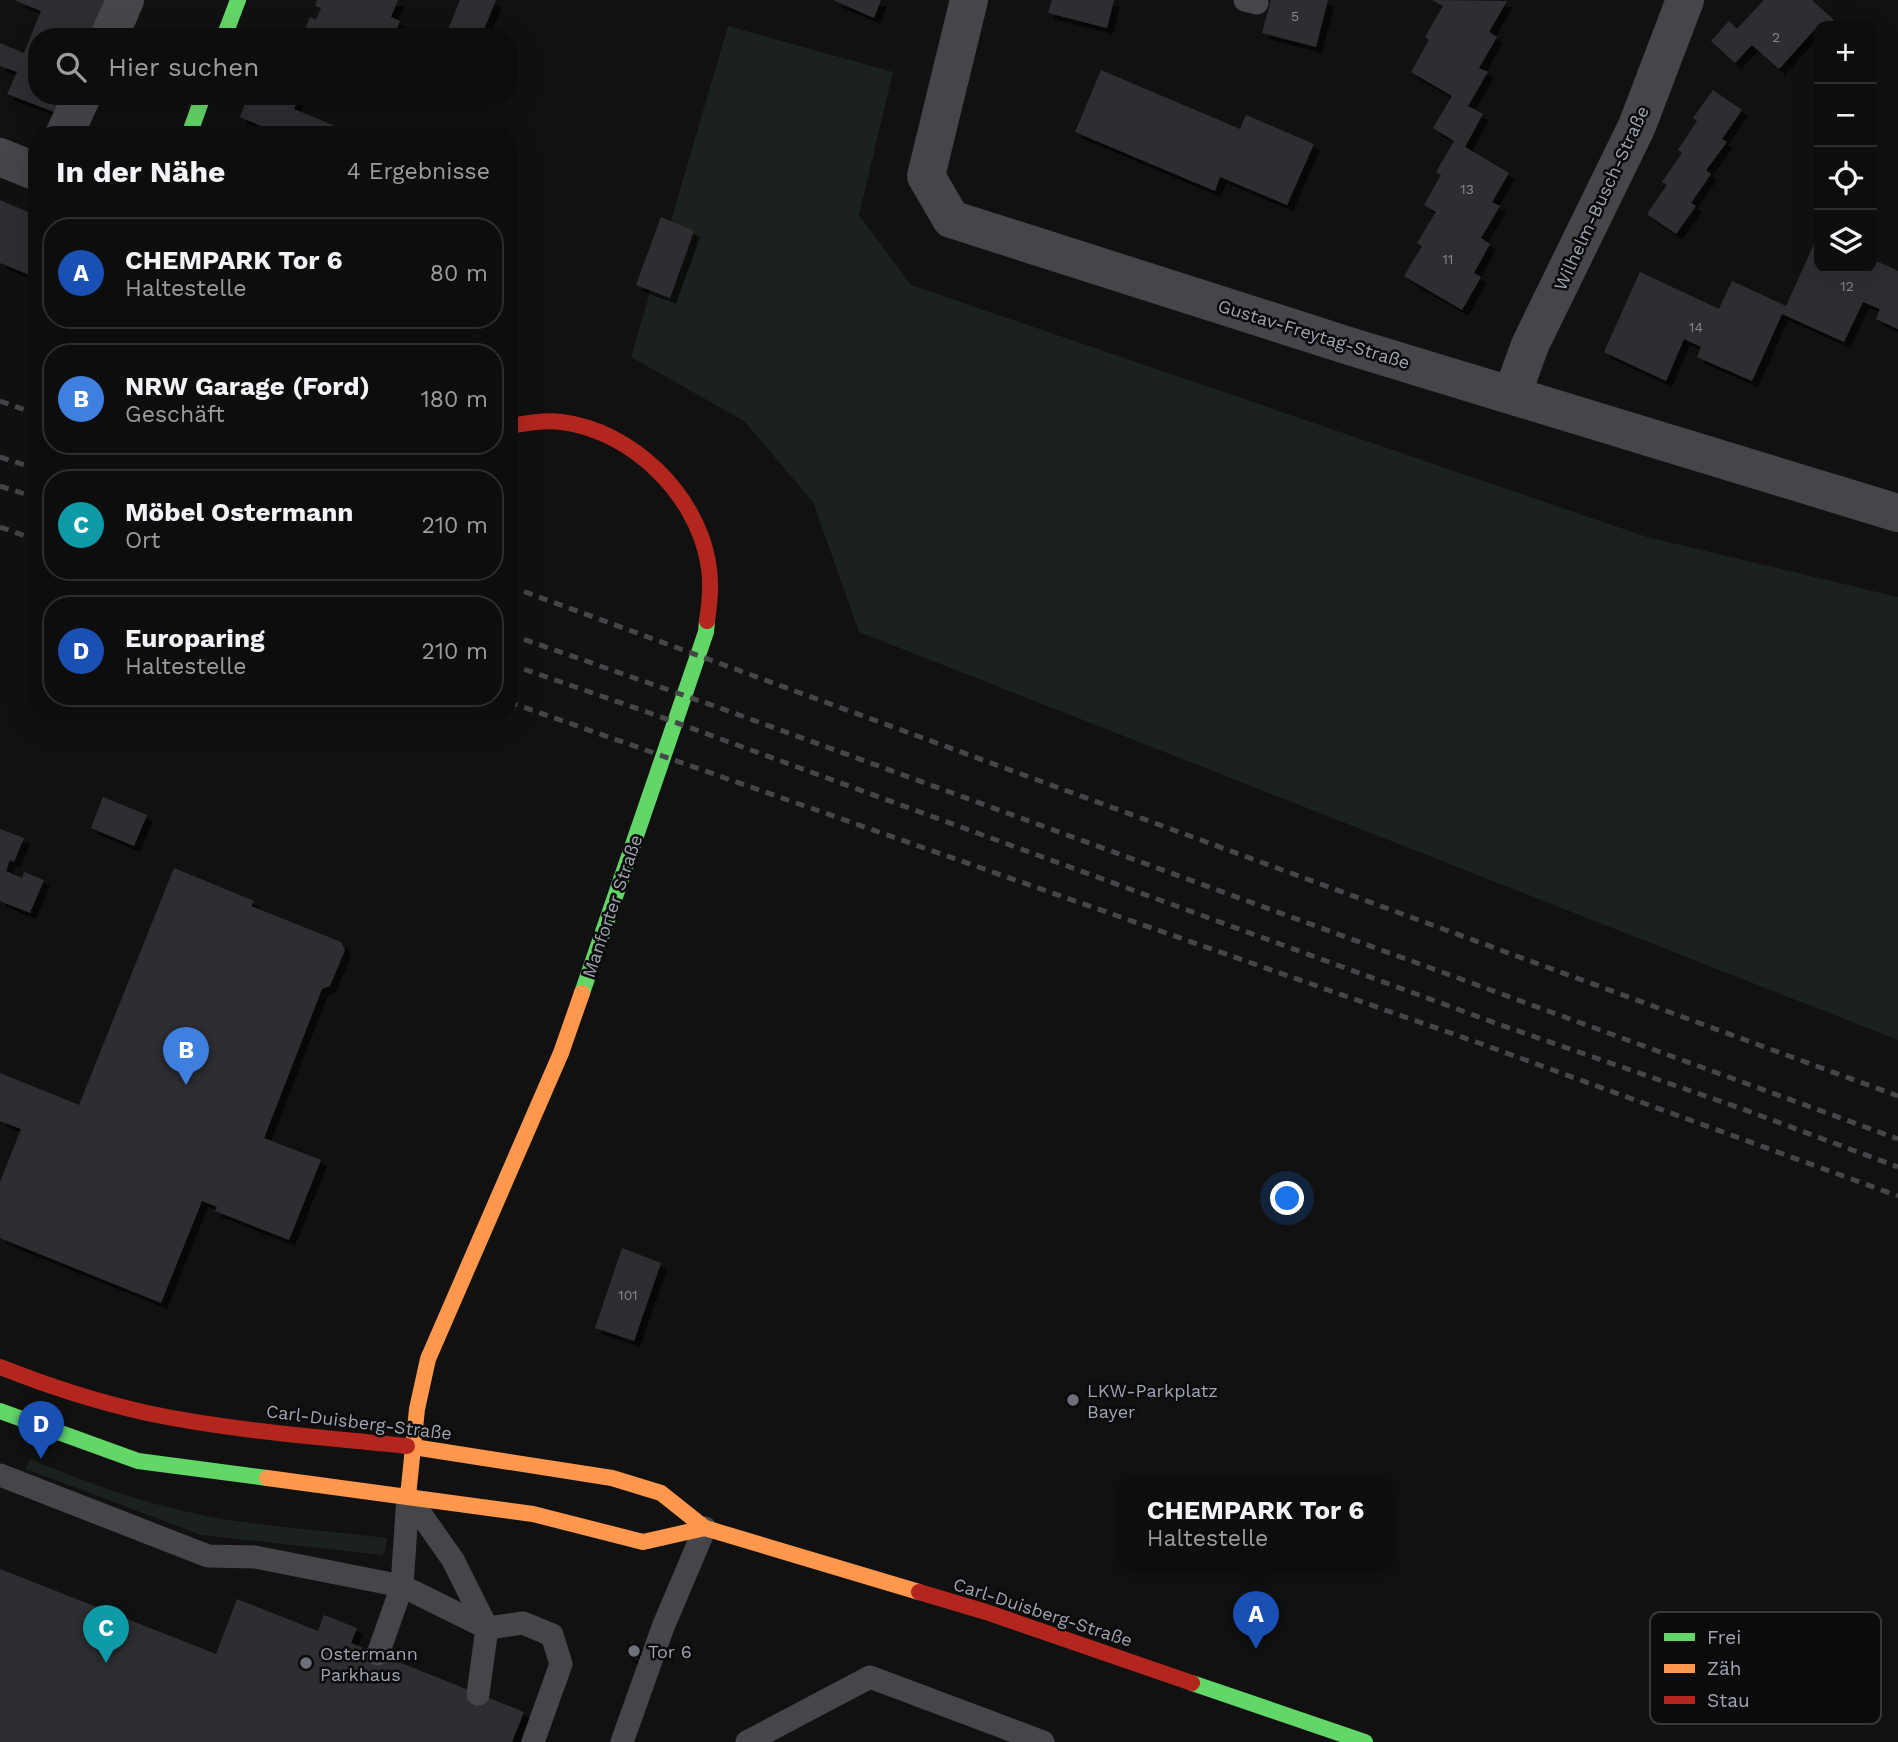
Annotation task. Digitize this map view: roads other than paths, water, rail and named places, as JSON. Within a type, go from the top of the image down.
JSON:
[{"type":"street","points":[[112,28],[125,0]]},
{"type":"street","points":[[227,28],[238,0]]},
{"type":"street","name":"Gustav-Freytag-Straße","points":[[969,0],[926,176],[951,219],[1349,346],[1898,513]]},
{"type":"street","name":"Wilhelm-Busch-Straße","points":[[1512,395],[1530,345],[1637,126],[1685,0]]},
{"type":"street","points":[[68,126],[78,105]]},
{"type":"street","points":[[192,126],[200,105]]},
{"type":"street","points":[[0,157],[28,168]]},
{"type":"street","name":"Manforter Straße","points":[[408,1496],[417,1409],[428,1359],[561,1053],[706,632],[711,587],[706,552],[685,502],[656,467],[608,434],[566,422],[518,425]]},
{"type":"street","name":"Carl-Duisberg-Straße","points":[[0,1367],[43,1384],[147,1413],[219,1425],[413,1447],[611,1478],[661,1493],[705,1528],[986,1612],[1365,1742]]},
{"type":"street","name":"Carl-Duisberg-Straße","points":[[0,1411],[138,1461],[533,1514],[643,1542],[705,1528]]},
{"type":"lane","points":[[0,1475],[208,1556],[255,1557],[402,1586],[487,1628],[523,1623],[552,1636],[561,1664],[533,1742]]},
{"type":"lane","points":[[378,1654],[402,1586],[408,1496]]},
{"type":"lane","points":[[408,1496],[453,1560],[487,1628],[478,1693]]},
{"type":"lane","points":[[622,1742],[663,1627],[705,1528]]},
{"type":"lane","points":[[747,1742],[870,1677],[1043,1742]]},
{"type":"railway","points":[[0,401],[28,411]]},
{"type":"railway","points":[[0,457],[28,466]]},
{"type":"railway","points":[[0,486],[28,495]]},
{"type":"railway","points":[[0,527],[28,537]]},
{"type":"railway","points":[[518,589],[1898,1096]]},
{"type":"railway","points":[[518,637],[720,708],[1898,1139]]},
{"type":"railway","points":[[518,667],[1898,1167]]},
{"type":"railway","points":[[518,705],[1479,1043],[1898,1196]]},
{"type":"place","name":"NRW Garage (Ford)","points":[[186,1085]]},
{"type":"place","name":"LKW-Parkplatz Bayer","points":[[1073,1400]]},
{"type":"place","name":"Europaring","points":[[41,1459]]},
{"type":"place","name":"CHEMPARK Tor 6","points":[[1256,1649]]},
{"type":"place","name":"Tor 6","points":[[634,1651]]},
{"type":"place","name":"Möbel Ostermann","points":[[106,1663]]},
{"type":"place","name":"Ostermann Parkhaus","points":[[306,1663]]}]
